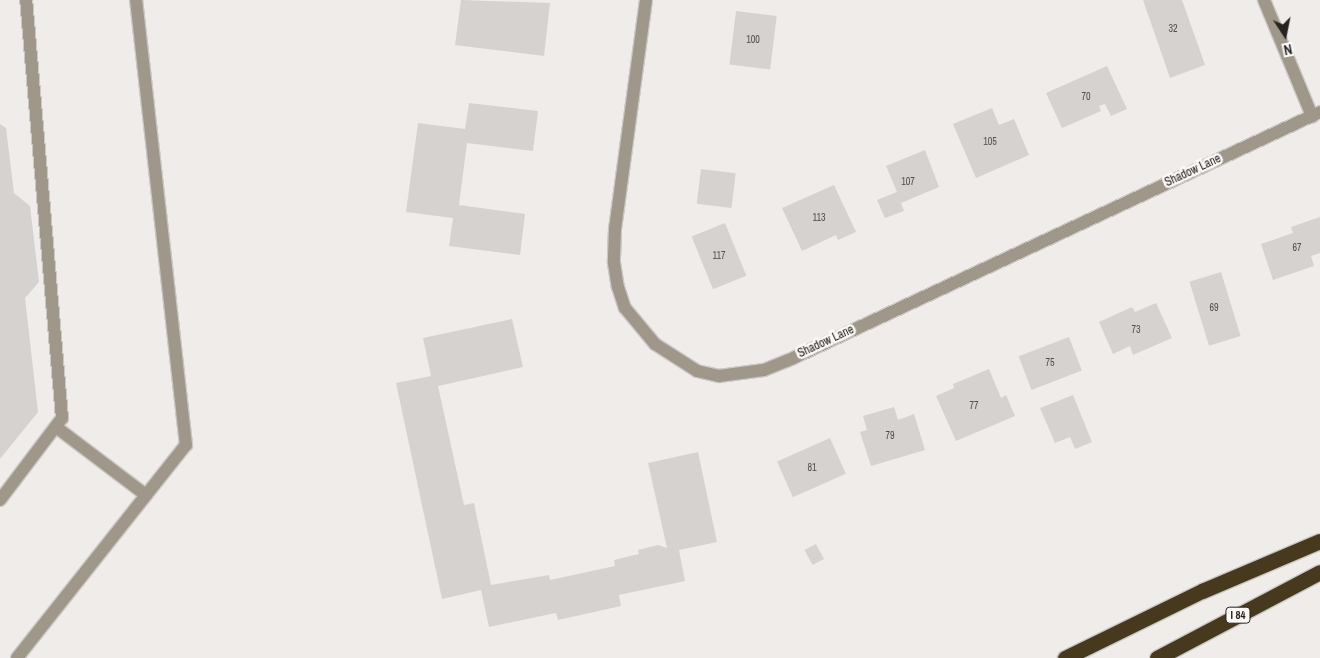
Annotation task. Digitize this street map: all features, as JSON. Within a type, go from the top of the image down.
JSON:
[{"type":"highway","points":[[1065,658],[1211,586],[1320,540]]},
{"type":"highway","name":"I 84","points":[[1157,658],[1320,572]]},
{"type":"street","points":[[0,500],[62,418],[26,0]]},
{"type":"street","points":[[17,658],[186,445],[136,0]]},
{"type":"street","name":"Shadow Lane","points":[[646,0],[615,229],[614,263],[618,287],[625,308],[655,344],[697,371],[719,376],[764,370],[788,360],[1316,114]]},
{"type":"street","points":[[1264,0],[1316,114]]},
{"type":"street","points":[[56,427],[146,495]]},
{"type":"building","points":[[461,0],[550,3],[544,56],[455,45]]},
{"type":"building","points":[[1143,0],[1182,0],[1205,65],[1170,78]]},
{"type":"building","points":[[736,11],[777,16],[770,70],[729,65]]},
{"type":"building","points":[[1107,66],[1127,109],[1111,116],[1105,104],[1099,106],[1101,111],[1062,128],[1046,93]]},
{"type":"building","points":[[469,103],[538,111],[533,151],[467,143],[459,205],[525,214],[520,255],[449,246],[453,218],[406,212],[418,123],[465,129]]},
{"type":"building","points":[[992,108],[999,125],[1014,119],[1029,155],[976,178],[953,124]]},
{"type":"building","points":[[0,124],[6,128],[14,193],[30,206],[39,282],[25,298],[38,412],[0,459]]},
{"type":"building","points":[[925,150],[939,187],[901,203],[904,211],[885,218],[877,200],[897,192],[886,166]]},
{"type":"building","points":[[701,169],[736,173],[731,208],[697,204]]},
{"type":"building","points":[[834,185],[856,232],[838,240],[836,235],[802,251],[782,208]]},
{"type":"building","points":[[1320,217],[1320,253],[1311,256],[1314,266],[1273,280],[1261,244],[1293,233],[1291,227]]},
{"type":"building","points":[[725,223],[746,276],[713,289],[692,236]]},
{"type":"building","points":[[1221,272],[1241,336],[1209,346],[1189,282]]},
{"type":"building","points":[[1156,303],[1172,338],[1133,355],[1130,346],[1113,354],[1099,322],[1132,307],[1135,312]]},
{"type":"building","points":[[512,319],[523,367],[438,386],[464,505],[474,503],[491,585],[549,575],[550,580],[615,566],[614,560],[639,554],[638,550],[658,545],[667,548],[648,463],[698,452],[717,542],[679,550],[685,581],[619,595],[621,606],[558,620],[556,613],[489,627],[481,590],[442,599],[396,383],[431,376],[423,338]]},
{"type":"building","points":[[1069,337],[1082,371],[1031,390],[1019,356]]},
{"type":"building","points":[[989,369],[1001,398],[1006,395],[1015,416],[956,441],[936,396],[954,388],[953,384]]},
{"type":"building","points":[[1073,395],[1092,442],[1075,449],[1070,437],[1055,443],[1040,408]]},
{"type":"building","points":[[894,407],[898,420],[914,414],[925,450],[871,466],[860,432],[867,430],[863,416]]},
{"type":"building","points":[[830,438],[846,474],[793,497],[777,462]]},
{"type":"building","points":[[816,544],[824,559],[813,565],[805,550]]}]
